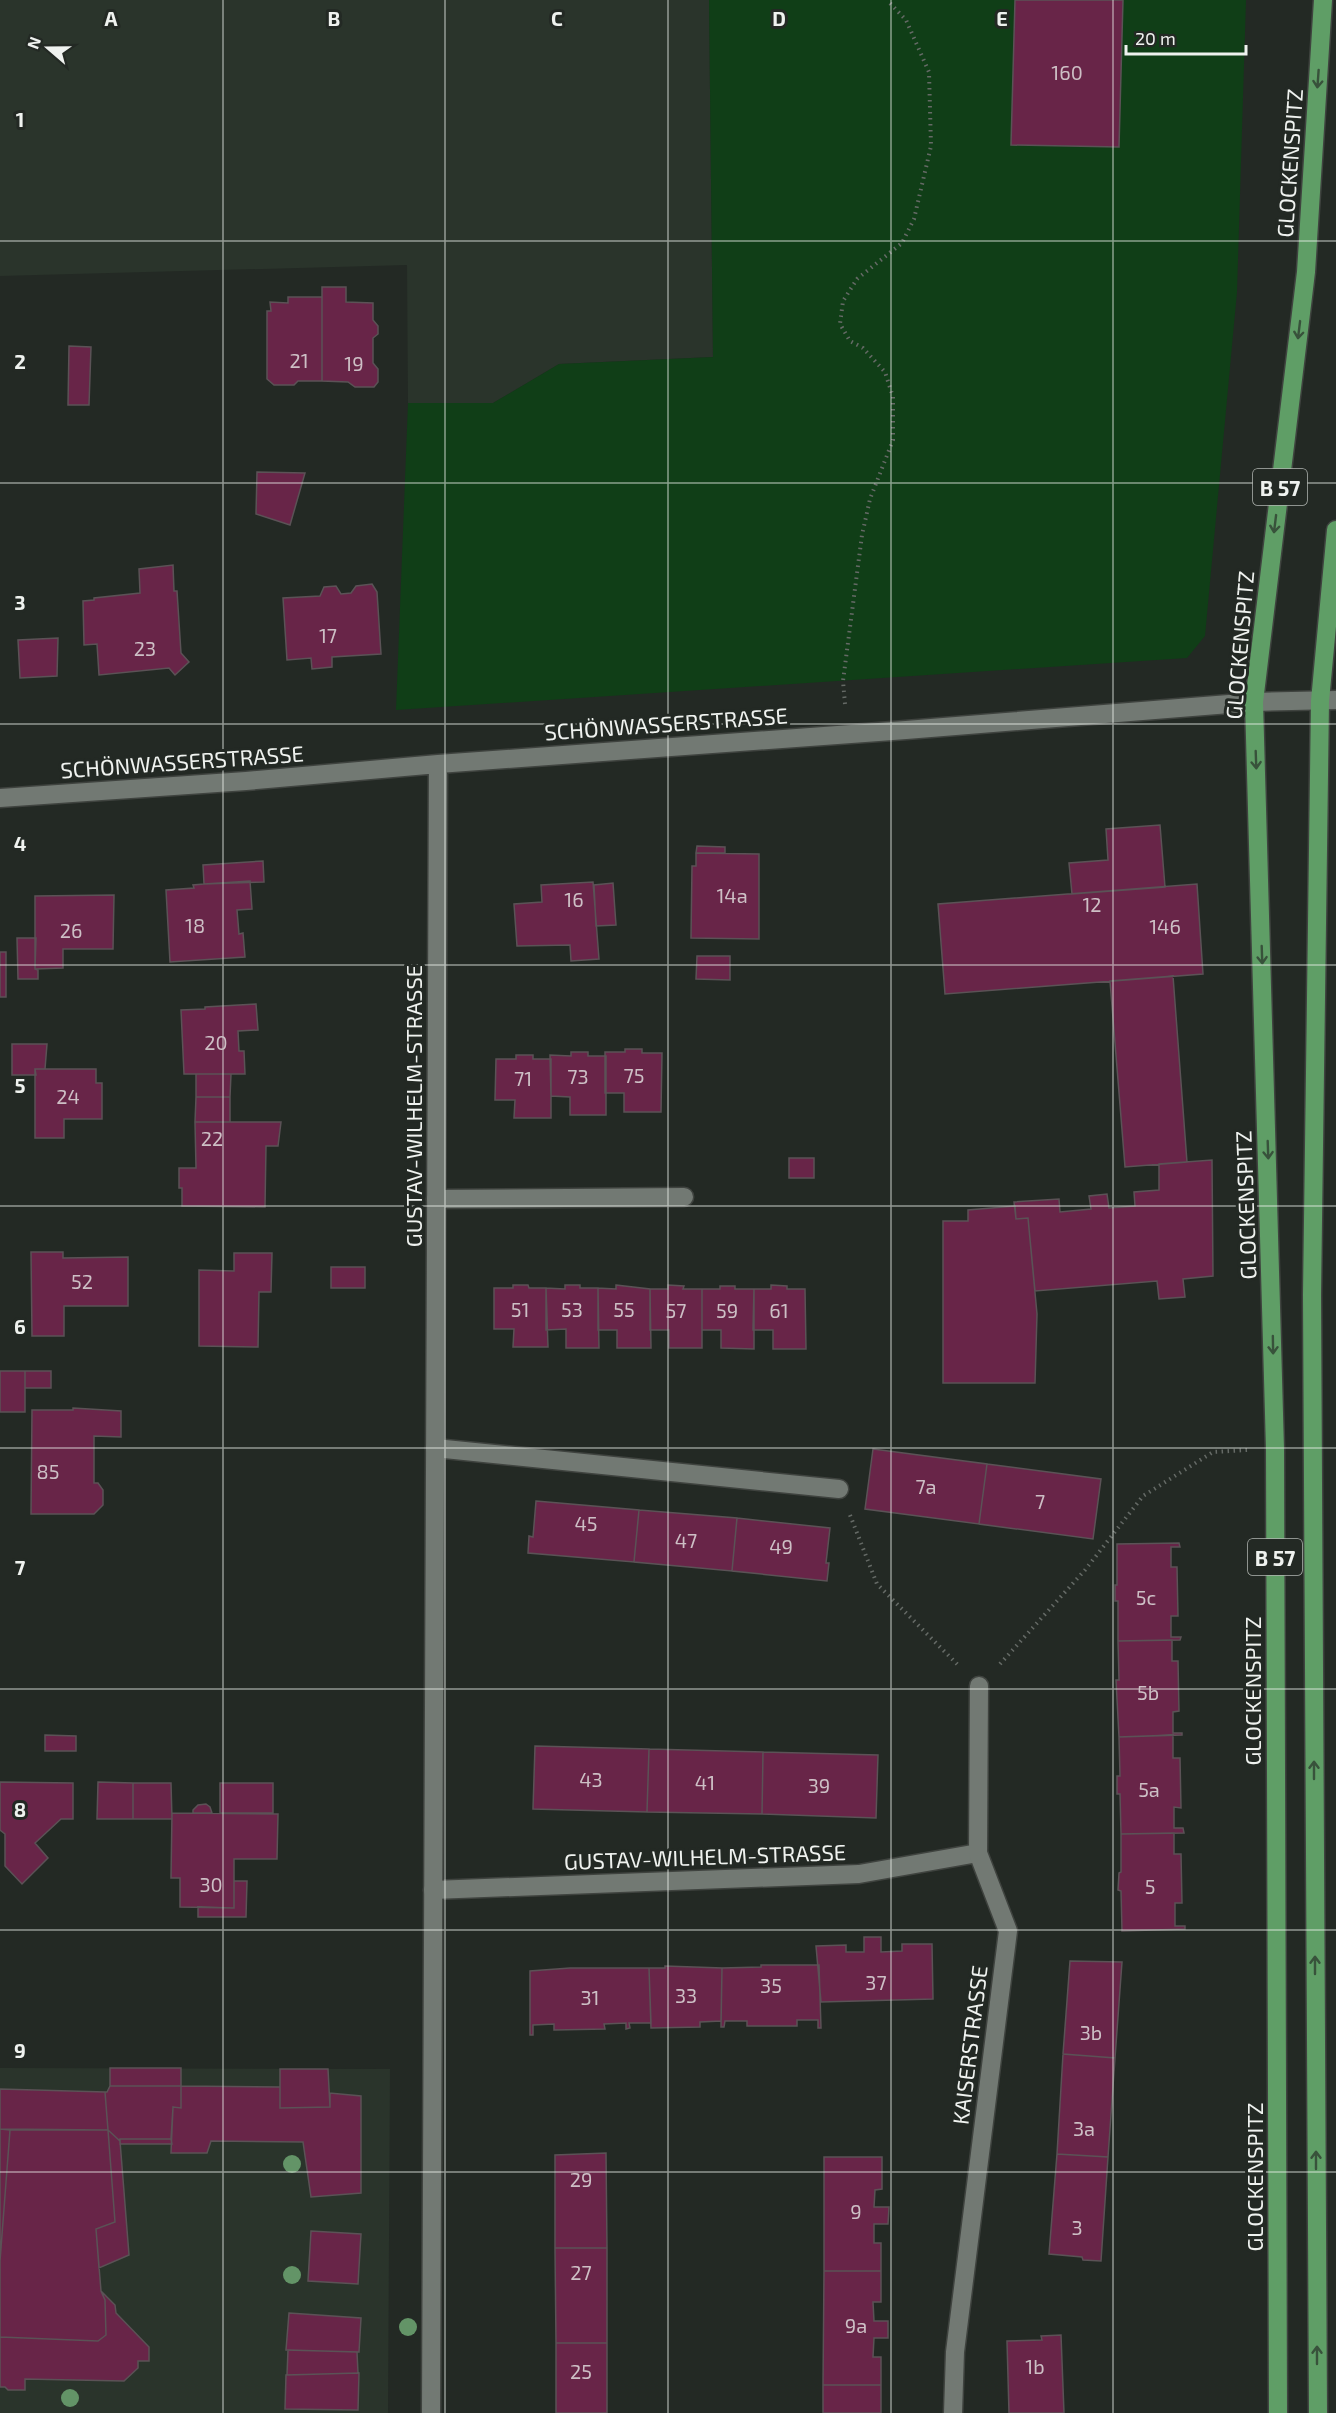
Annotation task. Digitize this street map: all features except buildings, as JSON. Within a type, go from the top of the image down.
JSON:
[{"type":"main road","name":"GLOCKENSPITZ","points":[[1278,2413],[1275,1449],[1254,702],[1306,272],[1323,0]]},
{"type":"main road","name":"B 57","points":[[1318,2413],[1312,1295],[1328,700],[1336,530]]},
{"type":"street","name":"SCHÖNWASSERSTRASSE","points":[[0,798],[246,781],[438,764],[1254,702],[1328,700]]},
{"type":"street","name":"GUSTAV-WILHELM-STRASSE","points":[[431,2413],[438,764]]},
{"type":"street","points":[[436,1199],[684,1197]]},
{"type":"street","points":[[435,1448],[839,1489]]},
{"type":"street","name":"KAISERSTRASSE","points":[[953,2413],[955,2352],[1008,1931],[978,1853],[980,1686]]},
{"type":"street","name":"GUSTAV-WILHELM-STRASSE","points":[[433,1890],[859,1874],[978,1853]]},
{"type":"path","points":[[848,734],[843,681],[862,535],[870,499],[893,440],[893,397],[885,372],[863,348],[850,341],[840,324],[843,301],[858,279],[902,243],[914,219],[932,146],[929,72],[906,20],[887,0]]},
{"type":"path","points":[[839,1489],[877,1584],[980,1686],[1085,1570],[1143,1496],[1214,1452],[1275,1449]]},
{"type":"shaded area","points":[[0,0],[709,0],[713,357],[559,364],[493,403],[408,403],[407,265],[0,276]]},
{"type":"shaded area","points":[[0,2068],[390,2069],[388,2413],[0,2413]]},
{"type":"green space","points":[[709,0],[1015,0],[1011,144],[1118,147],[1123,0],[1246,0],[1237,292],[1205,636],[1187,658],[396,710],[408,403],[493,403],[559,364],[713,357]]}]
